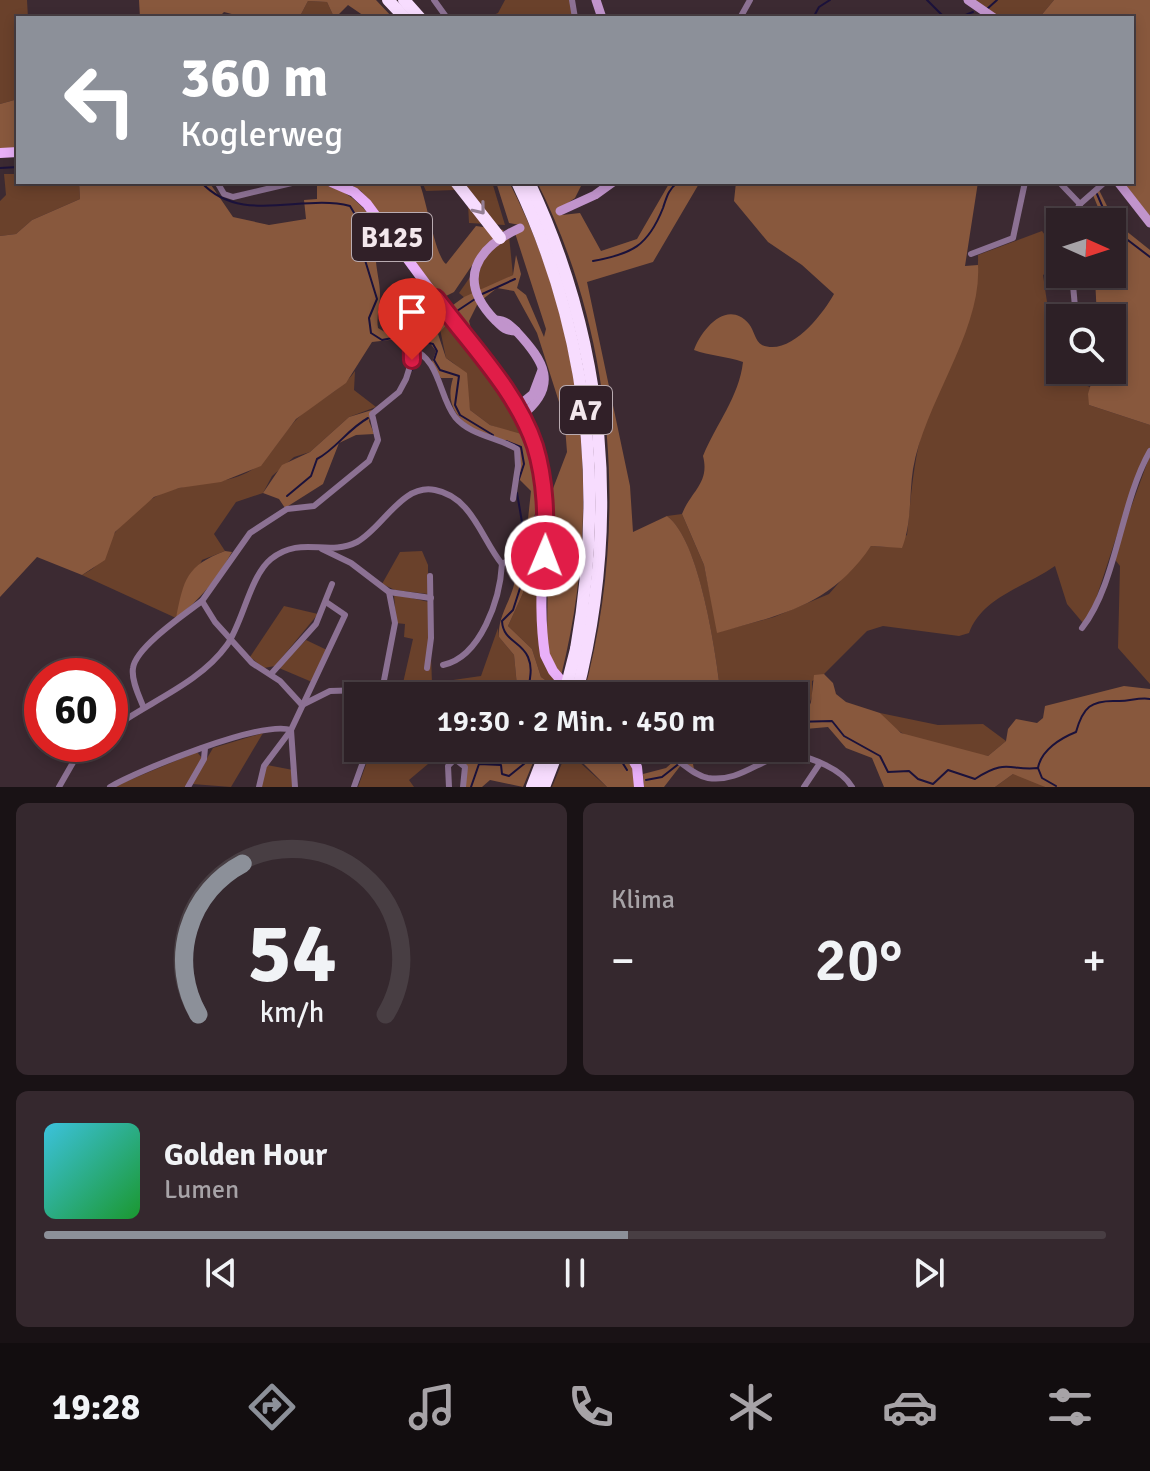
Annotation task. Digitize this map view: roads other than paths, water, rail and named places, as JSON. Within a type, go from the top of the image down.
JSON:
[{"type":"highway","points":[[387,0],[403,16]]},
{"type":"highway","points":[[404,0],[418,16]]},
{"type":"highway","points":[[458,184],[500,238]]},
{"type":"highway","name":"A7","points":[[518,184],[555,274],[572,334],[585,402],[591,475],[591,534],[582,650],[569,682]]},
{"type":"highway","name":"A7","points":[[530,184],[572,293],[591,372],[599,426],[602,531],[578,682]]},
{"type":"highway","points":[[532,787],[542,762]]},
{"type":"highway","points":[[544,787],[554,762]]},
{"type":"main road","name":"B125","points":[[336,184],[354,192],[367,204],[519,412],[537,455],[545,512],[544,645],[553,671],[563,682]]},
{"type":"main road","points":[[634,762],[639,784]]},
{"type":"street","points":[[968,0],[991,16]]},
{"type":"street","points":[[218,184],[224,194],[233,197],[288,184]]},
{"type":"street","points":[[560,211],[595,195],[610,184]]},
{"type":"street","points":[[971,254],[1006,242],[1015,235],[1025,184]]},
{"type":"street","points":[[1061,184],[1080,204]]},
{"type":"street","points":[[1078,208],[1103,184]]},
{"type":"street","points":[[1120,184],[1150,223]]},
{"type":"street","points":[[519,412],[542,394],[542,370],[533,347],[516,331],[504,329],[477,298],[477,265],[484,252],[500,238],[520,228]]},
{"type":"street","points":[[436,298],[411,320],[410,336],[415,351],[441,382],[457,419],[487,438],[517,449],[513,499]]},
{"type":"street","points":[[143,706],[133,676],[134,664],[158,637],[202,601],[250,533],[281,512],[314,506],[369,461],[378,440],[371,419],[376,410],[403,386],[415,351]]},
{"type":"street","points":[[1082,628],[1095,607],[1133,490],[1150,451]]},
{"type":"street","points":[[128,717],[198,675],[231,639],[267,563],[298,545],[319,547],[355,543],[406,497],[430,489],[452,496],[465,506],[502,564],[496,604],[485,625],[462,658],[443,665]]},
{"type":"street","points":[[502,564],[529,545],[536,519],[545,512]]},
{"type":"street","points":[[319,547],[351,563],[389,592],[431,598]]},
{"type":"street","points":[[427,668],[430,576]]},
{"type":"street","points":[[271,674],[305,639],[326,602],[332,584]]},
{"type":"street","points":[[384,682],[395,623],[389,592]]},
{"type":"street","points":[[202,601],[252,663],[271,674],[302,705]]},
{"type":"street","points":[[259,787],[264,766],[291,730],[345,615],[326,602]]},
{"type":"street","points":[[302,705],[330,691],[344,691]]},
{"type":"street","points":[[110,787],[205,748],[271,729],[291,730]]},
{"type":"street","points":[[291,730],[295,787]]},
{"type":"street","points":[[188,787],[204,759],[205,748]]},
{"type":"street","points":[[449,787],[449,763],[455,759],[465,767],[463,787]]},
{"type":"street","points":[[808,759],[845,778],[852,787]]},
{"type":"street","points":[[59,787],[73,762]]},
{"type":"street","points":[[354,787],[363,762]]},
{"type":"street","points":[[681,762],[699,775],[712,778],[741,774],[768,762]]},
{"type":"street","points":[[804,787],[820,763]]},
{"type":"waterway","points":[[814,16],[819,7],[830,0]]},
{"type":"waterway","points":[[927,0],[943,16]]},
{"type":"waterway","points":[[987,9],[997,0]]},
{"type":"waterway","points":[[963,16],[973,12]]},
{"type":"waterway","points":[[0,168],[16,167]]},
{"type":"waterway","points":[[203,184],[217,195],[253,206],[312,203],[350,206],[363,228],[365,260],[377,299],[369,318],[371,333],[382,340],[408,335]]},
{"type":"waterway","points":[[593,261],[628,251],[645,240],[676,184]]},
{"type":"waterway","points":[[1097,194],[1103,208]]},
{"type":"waterway","points":[[1126,239],[1150,257]]},
{"type":"waterway","points":[[480,295],[515,279]]},
{"type":"waterway","points":[[454,313],[475,299]]},
{"type":"waterway","points":[[414,335],[425,323],[444,316]]},
{"type":"waterway","points":[[415,335],[417,340],[433,344],[437,351],[434,360],[440,370],[459,376],[455,405],[460,415],[493,435]]},
{"type":"waterway","points":[[412,370],[421,342]]},
{"type":"waterway","points":[[287,496],[311,476],[317,459],[368,418]]},
{"type":"waterway","points":[[506,441],[521,447],[524,464],[519,479]]},
{"type":"waterway","points":[[517,493],[522,522],[511,547],[522,582],[513,610],[502,621],[506,633],[528,657],[530,682]]},
{"type":"waterway","points":[[1038,768],[1047,750],[1076,732],[1089,707],[1101,702],[1150,699]]},
{"type":"waterway","points":[[808,722],[832,721],[844,736],[880,756],[888,772],[909,771],[918,779],[933,784],[948,770],[975,779],[994,769],[1008,767],[1038,768],[1042,778],[1056,786]]},
{"type":"waterway","points":[[471,787],[479,764],[501,765],[502,774],[509,776],[526,762]]},
{"type":"waterway","points":[[622,762],[627,770]]},
{"type":"waterway","points":[[646,780],[662,777],[681,762]]}]
